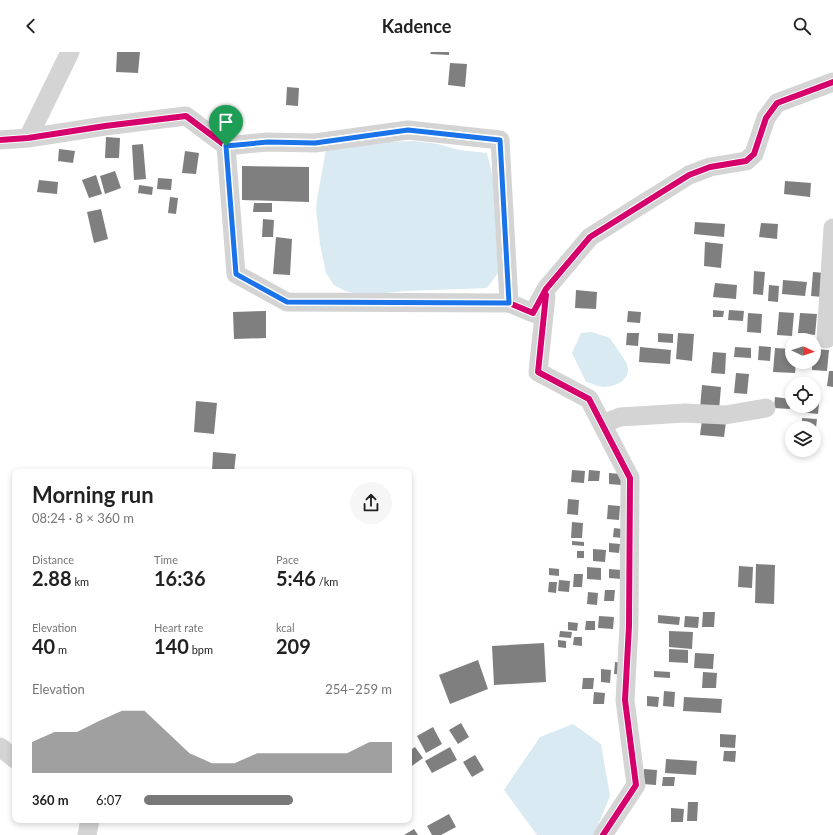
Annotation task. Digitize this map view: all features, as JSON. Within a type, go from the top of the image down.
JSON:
[{"type":"street","points":[[28,138],[70,52]]},
{"type":"street","points":[[226,146],[236,274],[287,302],[509,303],[533,313],[546,289],[590,237],[689,175],[710,166],[746,161],[754,154],[766,118],[777,103],[833,82]]},
{"type":"street","points":[[0,140],[28,138],[105,126],[186,116],[226,146],[268,142],[315,143],[408,130],[500,140],[509,303]]},
{"type":"street","points":[[826,339],[833,228]]},
{"type":"street","points":[[546,289],[538,372],[589,398],[630,478],[629,626],[624,700],[636,785],[603,835]]},
{"type":"street","points":[[602,424],[620,417],[685,413],[726,415],[766,408]]},
{"type":"street","points":[[0,747],[12,757]]},
{"type":"street","points":[[87,835],[89,823]]},
{"type":"shaded area","points":[[414,141],[438,144],[459,150],[487,153],[493,178],[498,273],[487,288],[406,291],[364,295],[345,291],[334,285],[326,273],[320,244],[316,209],[326,149],[360,143]]},
{"type":"shaded area","points":[[592,332],[610,338],[626,362],[628,373],[626,377],[618,384],[602,387],[586,382],[572,353],[581,333]]},
{"type":"shaded area","points":[[573,724],[601,744],[610,796],[594,835],[537,835],[504,790],[540,737]]},
{"type":"building","points":[[117,52],[140,52],[138,73],[116,72]]},
{"type":"building","points":[[431,52],[449,52],[449,55],[430,54]]},
{"type":"building","points":[[450,63],[467,64],[465,87],[448,85]]},
{"type":"building","points":[[287,87],[299,88],[298,106],[286,105]]},
{"type":"building","points":[[106,137],[120,138],[119,158],[105,158]]},
{"type":"building","points":[[143,144],[146,179],[134,180],[132,145]]},
{"type":"building","points":[[59,149],[75,151],[73,163],[58,161]]},
{"type":"building","points":[[185,151],[199,153],[196,174],[182,173]]},
{"type":"building","points":[[242,166],[309,167],[309,202],[242,200]]},
{"type":"building","points":[[115,171],[121,188],[105,194],[100,176]]},
{"type":"building","points":[[96,175],[102,194],[89,198],[82,180]]},
{"type":"building","points":[[158,178],[172,179],[171,190],[157,189]]},
{"type":"building","points":[[39,180],[58,182],[57,194],[37,192]]},
{"type":"building","points":[[785,181],[811,183],[810,197],[784,194]]},
{"type":"building","points":[[139,185],[153,187],[152,195],[138,193]]},
{"type":"building","points":[[170,197],[178,198],[176,214],[168,213]]},
{"type":"building","points":[[254,203],[272,203],[272,212],[253,212]]},
{"type":"building","points":[[101,209],[108,239],[94,243],[87,212]]},
{"type":"building","points":[[263,219],[274,220],[273,237],[262,237]]},
{"type":"building","points":[[695,222],[725,224],[724,237],[694,234]]},
{"type":"building","points":[[761,223],[778,224],[777,239],[759,237]]},
{"type":"building","points":[[276,237],[292,239],[290,275],[273,274]]},
{"type":"building","points":[[705,242],[723,244],[721,268],[704,266]]},
{"type":"building","points":[[754,271],[765,272],[763,295],[753,294]]},
{"type":"building","points":[[813,272],[825,273],[823,297],[811,296]]},
{"type":"building","points":[[783,280],[807,282],[805,296],[782,294]]},
{"type":"building","points":[[715,283],[737,285],[736,299],[713,297]]},
{"type":"building","points":[[769,285],[779,286],[778,302],[768,301]]},
{"type":"building","points":[[576,290],[597,292],[596,309],[575,308]]},
{"type":"building","points":[[713,310],[724,311],[723,317],[713,317]]},
{"type":"building","points":[[729,310],[744,311],[743,321],[728,320]]},
{"type":"building","points":[[266,311],[266,338],[234,339],[233,312]]},
{"type":"building","points":[[628,311],[641,312],[640,323],[627,322]]},
{"type":"building","points":[[779,312],[794,313],[792,333],[785,333],[785,336],[777,335]]},
{"type":"building","points":[[748,313],[762,314],[761,333],[747,332]]},
{"type":"building","points":[[800,313],[817,314],[815,333],[798,333]]},
{"type":"building","points":[[627,333],[639,333],[638,346],[626,345]]},
{"type":"building","points":[[658,333],[673,334],[673,343],[658,342]]},
{"type":"building","points":[[678,333],[694,334],[692,361],[676,359]]},
{"type":"building","points":[[759,346],[771,347],[770,361],[758,360]]},
{"type":"building","points":[[640,347],[671,350],[670,364],[639,362]]},
{"type":"building","points":[[735,347],[751,348],[751,358],[734,357]]},
{"type":"building","points":[[775,348],[785,349],[785,369],[795,369],[795,373],[773,372]]},
{"type":"building","points":[[821,349],[829,350],[827,371],[812,370],[821,369]]},
{"type":"building","points":[[713,352],[726,353],[725,374],[711,373]]},
{"type":"building","points":[[829,371],[833,371],[833,387],[827,386]]},
{"type":"building","points":[[736,373],[749,374],[747,394],[734,393]]},
{"type":"building","points":[[702,385],[721,387],[719,410],[700,409]]},
{"type":"building","points":[[775,397],[785,398],[785,409],[774,408]]},
{"type":"building","points":[[196,401],[217,403],[214,434],[194,432]]},
{"type":"building","points":[[802,418],[817,419],[817,421],[802,421]]},
{"type":"building","points":[[702,420],[726,422],[724,437],[700,435]]},
{"type":"building","points":[[213,452],[236,454],[234,469],[212,469]]},
{"type":"building","points":[[572,470],[585,471],[584,483],[571,482]]},
{"type":"building","points":[[589,470],[600,471],[599,481],[588,481]]},
{"type":"building","points":[[609,473],[621,474],[621,485],[609,484]]},
{"type":"building","points":[[568,499],[579,500],[578,515],[567,514]]},
{"type":"building","points":[[608,505],[620,506],[619,520],[607,519]]},
{"type":"building","points":[[572,522],[583,523],[582,538],[571,538]]},
{"type":"building","points":[[614,528],[622,529],[622,538],[613,537]]},
{"type":"building","points":[[572,541],[584,542],[584,546],[572,545]]},
{"type":"building","points":[[609,543],[620,544],[619,553],[609,552]]},
{"type":"building","points":[[593,549],[606,550],[605,562],[593,561]]},
{"type":"building","points":[[577,551],[584,551],[584,558],[577,558]]},
{"type":"building","points":[[756,564],[775,565],[774,604],[755,603]]},
{"type":"building","points":[[739,566],[753,567],[752,588],[738,587]]},
{"type":"building","points":[[587,567],[601,568],[601,580],[587,579]]},
{"type":"building","points":[[549,568],[559,569],[559,576],[549,575]]},
{"type":"building","points":[[609,569],[622,570],[622,579],[609,578]]},
{"type":"building","points":[[574,574],[583,574],[582,587],[573,587]]},
{"type":"building","points":[[559,580],[570,581],[569,592],[558,591]]},
{"type":"building","points":[[549,582],[557,582],[556,593],[548,592]]},
{"type":"building","points":[[605,590],[615,590],[614,601],[604,601]]},
{"type":"building","points":[[588,592],[598,593],[597,605],[587,604]]},
{"type":"building","points":[[703,612],[715,612],[714,627],[702,627]]},
{"type":"building","points":[[658,615],[680,617],[679,625],[658,623]]},
{"type":"building","points":[[599,616],[614,617],[613,629],[598,628]]},
{"type":"building","points":[[685,616],[699,617],[698,628],[684,627]]},
{"type":"building","points":[[586,621],[595,621],[595,630],[585,630]]},
{"type":"building","points":[[568,622],[578,623],[577,631],[568,630]]},
{"type":"building","points":[[560,631],[572,632],[571,638],[559,637]]},
{"type":"building","points":[[669,631],[693,632],[692,649],[669,647]]},
{"type":"building","points":[[574,637],[582,637],[582,646],[573,645]]},
{"type":"building","points":[[558,640],[566,641],[566,648],[558,647]]},
{"type":"building","points":[[544,643],[546,682],[494,685],[492,646]]},
{"type":"building","points":[[669,649],[688,650],[688,663],[669,662]]},
{"type":"building","points":[[695,653],[714,654],[713,669],[694,668]]},
{"type":"building","points":[[478,660],[488,689],[450,704],[439,675]]},
{"type":"building","points":[[615,662],[626,663],[625,675],[614,674]]},
{"type":"building","points":[[601,669],[611,670],[610,683],[601,682]]},
{"type":"building","points":[[654,671],[670,672],[670,678],[654,677]]},
{"type":"building","points":[[703,672],[717,673],[716,688],[702,688]]},
{"type":"building","points":[[583,678],[594,678],[593,689],[582,689]]},
{"type":"building","points":[[664,691],[675,692],[674,707],[663,706]]},
{"type":"building","points":[[594,692],[605,693],[604,704],[593,704]]},
{"type":"building","points":[[647,696],[659,697],[658,707],[647,706]]},
{"type":"building","points":[[684,697],[722,699],[721,713],[683,711]]},
{"type":"building","points":[[461,723],[469,737],[458,744],[449,730]]},
{"type":"building","points":[[433,727],[442,744],[426,753],[417,736]]},
{"type":"building","points":[[720,734],[736,735],[735,748],[720,747]]},
{"type":"building","points":[[415,747],[423,758],[412,766],[412,749]]},
{"type":"building","points":[[450,747],[457,760],[432,773],[425,761]]},
{"type":"building","points":[[724,751],[736,751],[735,762],[723,761]]},
{"type":"building","points":[[475,755],[484,770],[472,777],[463,762]]},
{"type":"building","points":[[666,759],[697,761],[696,775],[665,773]]},
{"type":"building","points":[[644,769],[657,770],[656,785],[643,784]]},
{"type":"building","points":[[663,777],[675,777],[674,786],[662,786]]},
{"type":"building","points":[[688,802],[698,802],[697,821],[687,821]]},
{"type":"building","points":[[671,808],[684,809],[683,822],[671,822]]},
{"type":"building","points":[[449,814],[456,827],[441,835],[432,835],[427,826]]},
{"type":"building","points":[[414,829],[418,835],[404,835]]},
{"type":"cycle path","points":[[0,140],[28,138],[105,126],[186,116],[226,146],[267,142],[315,143],[408,130],[500,140],[509,303],[533,313],[546,289],[590,237],[689,175],[710,167],[746,161],[754,154],[766,118],[777,103],[833,82]]},
{"type":"cycle path","points":[[546,295],[538,372],[589,399],[630,478],[629,626],[625,700],[636,785],[603,835]]},
{"type":"route","points":[[408,130],[500,140],[509,303],[287,302],[236,274],[226,146],[268,142],[315,143],[408,130]]}]
